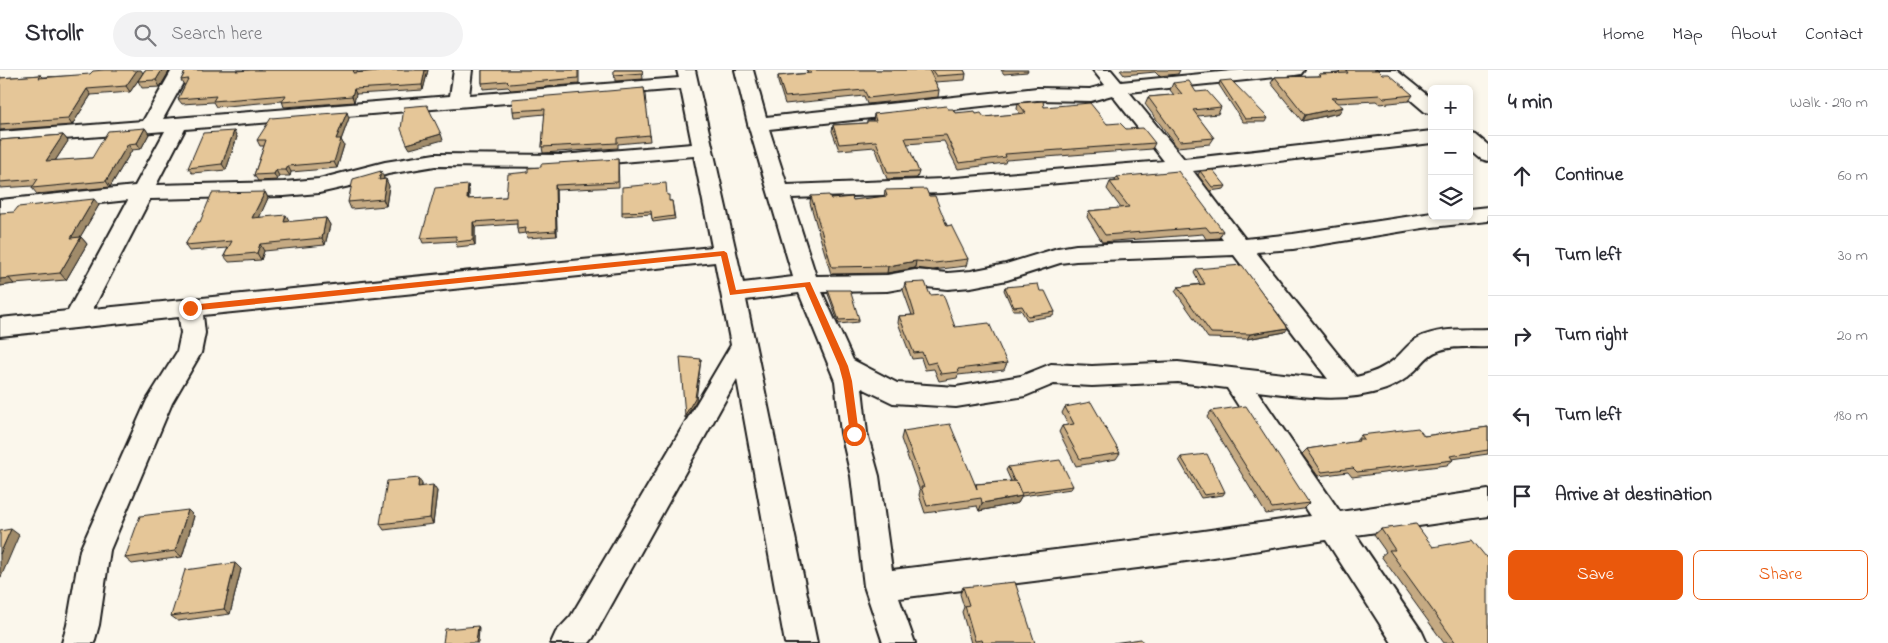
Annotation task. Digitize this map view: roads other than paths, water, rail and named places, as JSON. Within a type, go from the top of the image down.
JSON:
[{"type":"street","points":[[150,126],[181,70]]},
{"type":"street","points":[[459,101],[463,70]]},
{"type":"street","points":[[744,70],[758,124],[807,284],[844,366],[848,381],[854,434],[866,476],[879,586],[899,643]]},
{"type":"street","points":[[1102,70],[1179,166],[1240,248],[1350,388]]},
{"type":"street","points":[[758,124],[1037,94],[1091,95],[1115,88],[1296,70]]},
{"type":"street","points":[[1385,70],[1428,105]]},
{"type":"street","points":[[0,138],[459,101],[687,77],[733,293],[800,643]]},
{"type":"street","points":[[76,319],[178,124]]},
{"type":"street","points":[[780,192],[943,186],[1179,166],[1428,137]]},
{"type":"street","points":[[1473,142],[1488,155]]},
{"type":"street","points":[[0,206],[143,192],[284,189],[319,186],[347,180],[385,168],[435,160],[476,158],[562,160],[703,149]]},
{"type":"street","points":[[1473,216],[1488,214]]},
{"type":"street","points":[[733,293],[807,284],[887,283],[915,278],[948,282],[1008,272],[1058,256],[1076,253],[1240,248],[1262,243],[1280,244],[1375,226],[1428,220]]},
{"type":"street","points":[[0,327],[724,253]]},
{"type":"street","points":[[78,643],[83,625],[95,550],[160,400],[188,353],[193,333],[190,308]]},
{"type":"street","points":[[844,366],[893,393],[956,397],[1025,386],[1051,374],[1092,376],[1178,372],[1328,389],[1350,388],[1371,384],[1389,377],[1428,345],[1443,341],[1488,338]]},
{"type":"street","points":[[567,643],[582,627],[743,346]]},
{"type":"street","points":[[1235,379],[1411,643]]},
{"type":"street","points":[[879,586],[1146,553],[1488,503]]}]
